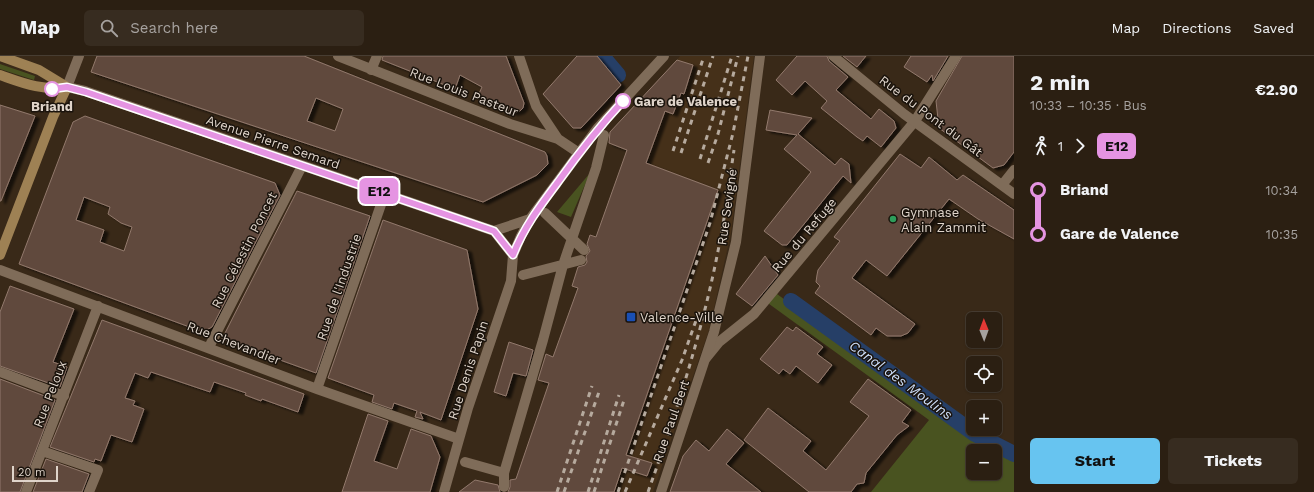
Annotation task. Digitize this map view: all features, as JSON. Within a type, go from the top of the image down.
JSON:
[{"type":"main road","points":[[0,56],[39,70],[67,87]]},
{"type":"main road","points":[[0,75],[36,87],[52,89],[67,87]]},
{"type":"main road","points":[[0,255],[55,112],[67,87]]},
{"type":"street","points":[[67,87],[79,56]]},
{"type":"street","name":"Rue Louis Pasteur","points":[[338,56],[510,124],[558,139],[579,154]]},
{"type":"street","points":[[371,70],[377,56]]},
{"type":"street","points":[[519,56],[536,106],[545,122],[558,139]]},
{"type":"street","name":"Rue Denis Papin","points":[[444,492],[459,439],[511,281],[513,255],[521,236],[530,219],[597,129],[664,56]]},
{"type":"street","name":"Rue Sevigné","points":[[706,358],[739,225],[760,56]]},
{"type":"street","name":"Rue du Pont du Gât","points":[[833,56],[915,121],[1014,194]]},
{"type":"street","name":"Rue du Refuge","points":[[706,358],[719,342],[754,314],[915,121],[956,56]]},
{"type":"street","name":"Avenue Pierre Semard","points":[[67,87],[86,92],[494,231]]},
{"type":"street","points":[[504,487],[504,473],[543,340],[563,265],[596,168],[604,135]]},
{"type":"street","name":"Rue Célestin Poncet","points":[[209,347],[302,166]]},
{"type":"street","points":[[1002,185],[1014,170]]},
{"type":"street","name":"Rue de l'Industrie","points":[[317,389],[385,193]]},
{"type":"street","points":[[524,275],[563,265],[583,255],[572,238],[546,213]]},
{"type":"street","points":[[513,255],[494,231],[530,219]]},
{"type":"street","name":"Rue Chevandier","points":[[0,270],[209,347],[317,389],[459,439]]},
{"type":"street","name":"Rue Peloux","points":[[26,492],[98,306]]},
{"type":"street","name":"Rue Paul Bert","points":[[661,492],[706,358]]},
{"type":"street","points":[[0,372],[64,396]]},
{"type":"street","points":[[42,451],[98,470],[89,492]]},
{"type":"street","points":[[465,462],[504,473]]},
{"type":"shaded area","points":[[680,56],[754,56],[731,233],[709,330],[653,492],[535,492],[651,165],[648,157],[664,111],[674,114],[677,103],[670,99],[672,90],[684,94],[693,66],[677,60]]},
{"type":"green space","points":[[0,64],[35,76],[34,80],[0,69]]},
{"type":"green space","points":[[590,173],[571,217],[557,212]]},
{"type":"green space","points":[[773,291],[939,414],[966,430],[966,436],[976,436],[989,444],[966,444],[966,480],[1002,480],[1002,452],[1014,459],[1014,492],[871,492],[929,420],[765,301]]},
{"type":"building","points":[[97,56],[304,56],[545,152],[548,164],[537,175],[483,202],[91,72]],"holes":[[[316,98],[343,109],[335,131],[307,121]]]},
{"type":"building","points":[[383,56],[506,56],[524,103],[523,108],[520,111],[513,113],[477,98],[482,87],[460,75],[455,89],[382,60]]},
{"type":"building","points":[[577,56],[597,56],[621,85],[581,128],[573,128],[543,94]]},
{"type":"building","points":[[797,56],[827,56],[829,61],[848,77],[836,90],[871,119],[879,109],[894,121],[896,128],[881,147],[867,136],[863,141],[821,108],[827,101],[805,81],[792,95],[776,80]]},
{"type":"building","points":[[843,56],[866,56],[857,67]]},
{"type":"building","points":[[911,56],[948,56],[933,81],[932,75],[927,82],[904,67]]},
{"type":"building","points":[[962,56],[1014,56],[1014,152],[1004,165],[993,168],[939,128],[936,101]]},
{"type":"building","points":[[677,60],[693,65],[684,94],[681,93],[673,114],[665,111],[646,163],[718,190],[626,455],[652,463],[647,476],[622,468],[614,492],[508,492],[510,480],[516,479],[549,383],[538,380],[546,354],[553,357],[578,288],[572,286],[578,267],[585,265],[587,262],[586,256],[590,251],[587,244],[590,235],[596,237],[627,150],[609,143],[610,132]]},
{"type":"building","points":[[0,105],[35,116],[1,201],[0,201]]},
{"type":"building","points":[[770,110],[812,118],[798,134],[835,165],[841,158],[849,164],[851,183],[843,176],[787,245],[782,245],[764,231],[811,172],[784,149],[797,135],[766,130]]},
{"type":"building","points":[[85,116],[275,183],[280,195],[212,327],[203,332],[19,264],[73,122]],"holes":[[[84,197],[110,207],[108,214],[121,223],[132,227],[124,251],[100,242],[104,230],[76,220]]]},
{"type":"building","points":[[900,154],[921,168],[929,157],[957,180],[963,175],[1014,210],[1014,239],[978,219],[949,199],[887,276],[866,260],[852,278],[915,324],[908,333],[901,336],[887,336],[876,328],[871,335],[815,293],[820,286],[816,282],[817,275],[818,270],[840,241],[834,237]]},
{"type":"building","points":[[297,191],[370,216],[316,373],[222,339]]},
{"type":"building","points":[[383,220],[467,250],[478,309],[441,420],[420,412],[423,419],[415,417],[417,411],[394,403],[392,409],[372,402],[374,395],[328,378]]},
{"type":"building","points":[[765,256],[778,275],[752,306],[736,294]]},
{"type":"building","points":[[10,286],[74,309],[53,362],[67,367],[60,387],[0,366],[0,312]]},
{"type":"building","points":[[102,320],[304,394],[298,412],[262,399],[261,401],[245,395],[246,393],[214,382],[210,392],[151,372],[148,378],[135,373],[125,398],[135,401],[133,405],[144,409],[132,442],[111,435],[101,461],[95,459],[94,462],[50,447]]},
{"type":"building","points":[[787,327],[793,331],[796,327],[823,347],[817,354],[832,365],[818,383],[796,366],[790,374],[783,369],[779,374],[760,359]]},
{"type":"building","points":[[509,342],[533,350],[526,376],[513,373],[506,396],[494,392]]},
{"type":"building","points":[[0,379],[55,400],[20,492],[0,492]]},
{"type":"building","points":[[868,379],[911,410],[902,422],[909,426],[897,435],[866,473],[864,483],[857,484],[851,492],[809,492],[744,440],[768,408],[811,441],[803,451],[826,470],[869,416],[850,402]]},
{"type":"building","points":[[368,414],[388,421],[374,461],[397,469],[411,429],[431,436],[440,457],[430,492],[342,492]]},
{"type":"building","points":[[727,429],[744,443],[726,464],[761,492],[670,492],[683,456],[696,440],[709,451]]},
{"type":"building","points":[[46,459],[89,474],[82,492],[33,492]]},
{"type":"building","points":[[475,480],[498,485],[500,492],[459,492]]},
{"type":"waterway","name":"Canal des Moulins","points":[[602,56],[618,75]]},
{"type":"waterway","name":"Canal des Moulins","points":[[791,301],[975,434],[1014,454]]},
{"type":"railway","points":[[673,151],[704,56]]},
{"type":"railway","points":[[681,153],[713,56]]},
{"type":"railway","points":[[700,159],[732,56]]},
{"type":"railway","points":[[708,163],[718,134],[738,56]]},
{"type":"railway","points":[[618,492],[710,223],[733,133],[748,56]]},
{"type":"railway","points":[[648,492],[678,403],[712,282],[725,213],[734,150]]},
{"type":"railway","points":[[625,492],[682,360],[699,312]]},
{"type":"railway","points":[[557,492],[592,386]]},
{"type":"railway","points":[[564,492],[600,389]]},
{"type":"railway","points":[[588,492],[619,395]]},
{"type":"railway","points":[[594,492],[625,397]]},
{"type":"bus line","name":"E12","points":[[52,89],[67,87],[86,92],[494,231],[504,241],[513,255],[530,219],[597,129],[623,101]]},
{"type":"place","name":"Briand","points":[[52,89]]},
{"type":"place","name":"Gare de Valence","points":[[623,101]]},
{"type":"place","name":"Gymnase Alain Zammit","points":[[893,219]]},
{"type":"place","name":"Valence-Ville","points":[[631,317]]}]
